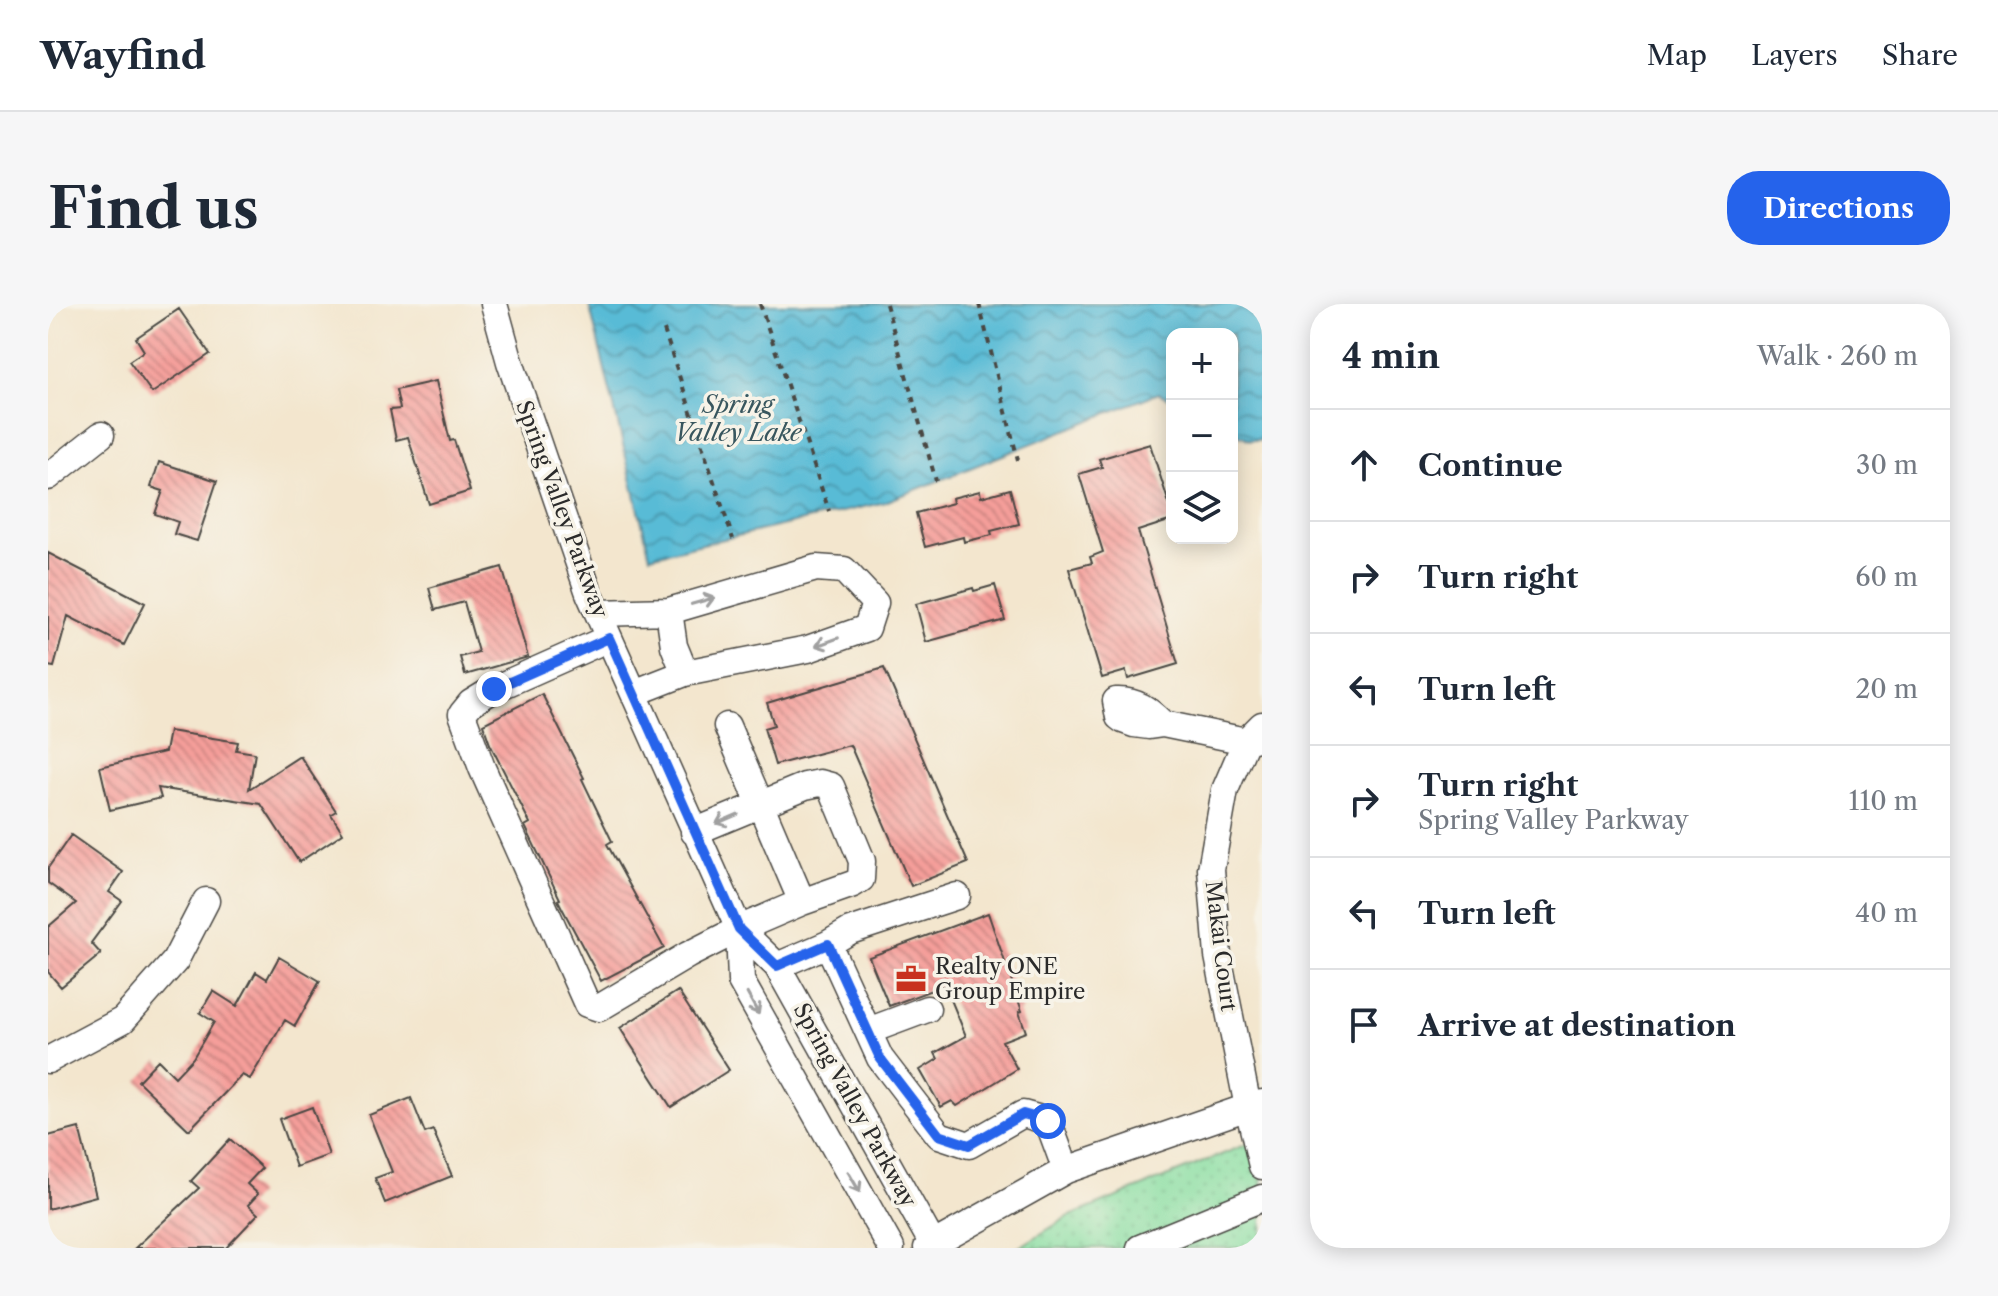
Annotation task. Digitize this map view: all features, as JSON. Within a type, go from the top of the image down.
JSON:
[{"type":"street","name":"Spring Valley Parkway","points":[[494,304],[510,362],[589,593],[739,929],[777,966],[932,1247]]},
{"type":"street","points":[[48,477],[101,435]]},
{"type":"street","points":[[598,613],[669,611],[816,568],[844,570],[875,603],[867,628],[808,649],[685,673],[634,693]]},
{"type":"street","points":[[669,611],[674,646],[685,673]]},
{"type":"street","points":[[609,638],[494,689],[471,703],[462,714],[488,782],[587,1004],[599,1008],[688,955],[739,929],[861,879],[862,861],[831,786],[820,783],[805,786],[694,832]]},
{"type":"street","points":[[1163,724],[1257,734]]},
{"type":"street","points":[[727,726],[802,902]]},
{"type":"street","name":"Makai Court","points":[[1257,734],[1225,790],[1211,869],[1218,956],[1255,1105],[1262,1166]]},
{"type":"street","points":[[777,966],[850,931],[957,896]]},
{"type":"street","points":[[48,1060],[123,1020],[175,961],[206,901]]},
{"type":"street","name":"Spring Valley Parkway","points":[[739,929],[741,981],[891,1248]]},
{"type":"street","points":[[828,944],[880,1058],[939,1135],[969,1145],[1023,1114],[1048,1121],[1066,1170]]},
{"type":"street","points":[[868,1031],[927,1009]]},
{"type":"street","points":[[932,1247],[1066,1170],[1255,1105]]},
{"type":"street","points":[[1140,1248],[1262,1198]]},
{"type":"path","points":[[760,304],[829,511]]},
{"type":"path","points":[[886,304],[936,481]]},
{"type":"path","points":[[979,304],[1018,460]]},
{"type":"path","points":[[664,330],[733,539]]},
{"type":"green space","points":[[1262,1140],[1262,1248],[1018,1248],[1068,1217]]},
{"type":"water","name":"Spring Valley Lake","points":[[589,304],[1262,304],[1262,440],[1250,440],[1238,434],[1238,328],[1166,328],[1166,397],[1158,393],[885,502],[650,556]]},
{"type":"building","points":[[179,309],[210,354],[152,393],[129,361],[144,351],[136,338]]},
{"type":"building","points":[[436,381],[450,441],[454,440],[470,491],[429,504],[408,437],[396,440],[390,410],[400,409],[396,390]]},
{"type":"building","points":[[1150,444],[1166,494],[1166,522],[1138,531],[1178,664],[1128,679],[1126,671],[1102,678],[1069,569],[1092,563],[1090,557],[1103,552],[1079,474],[1102,467],[1099,459]]},
{"type":"building","points":[[159,462],[217,481],[197,541],[174,534],[178,522],[155,514],[163,491],[151,487]]},
{"type":"building","points":[[1010,489],[1019,524],[964,542],[963,537],[925,547],[916,513],[953,503],[952,498],[980,491],[981,497]]},
{"type":"building","points":[[48,553],[145,603],[124,645],[68,616],[54,667],[48,666]]},
{"type":"building","points":[[502,567],[528,657],[465,675],[460,657],[478,652],[464,602],[435,610],[429,588]]},
{"type":"building","points":[[995,585],[1005,620],[926,642],[916,604]]},
{"type":"building","points":[[884,668],[968,863],[911,886],[850,745],[775,765],[764,728],[774,725],[767,703]]},
{"type":"building","points":[[542,694],[612,841],[607,844],[664,948],[601,981],[558,900],[525,826],[530,823],[483,724]]},
{"type":"building","points":[[169,731],[238,742],[236,750],[255,753],[249,789],[300,756],[336,811],[331,814],[343,833],[299,862],[261,804],[158,788],[161,798],[110,810],[100,767],[165,752]]},
{"type":"building","points":[[71,835],[123,872],[109,892],[122,901],[91,943],[101,954],[61,987],[48,972],[48,927],[76,903],[48,883],[48,868]]},
{"type":"building","points":[[988,913],[1022,1011],[1019,1012],[1026,1032],[1002,1041],[1017,1069],[957,1106],[952,1101],[941,1107],[920,1070],[938,1059],[935,1053],[966,1036],[945,985],[889,1006],[869,957]]},
{"type":"building","points":[[279,957],[320,981],[295,1026],[285,1020],[250,1079],[242,1075],[189,1130],[138,1081],[158,1060],[175,1077],[193,1058],[214,1022],[200,1013],[213,991],[237,1006],[256,972],[267,979]]},
{"type":"building","points":[[678,991],[729,1070],[671,1107],[620,1028]]},
{"type":"building","points":[[411,1098],[425,1133],[433,1130],[452,1176],[385,1203],[375,1178],[392,1172],[369,1115]]},
{"type":"building","points":[[312,1107],[329,1155],[296,1167],[279,1119]]},
{"type":"building","points":[[79,1128],[96,1196],[48,1209],[48,1136]]},
{"type":"building","points":[[230,1139],[262,1168],[247,1184],[258,1194],[248,1205],[258,1214],[226,1248],[135,1248],[199,1188],[191,1181]]},
{"type":"place","name":"Realty ONE Group Empire","points":[[911,979]]},
{"type":"route","points":[[494,689],[609,638],[739,929],[777,966],[828,944],[880,1058],[939,1135],[969,1145],[1023,1114],[1048,1121]]}]
